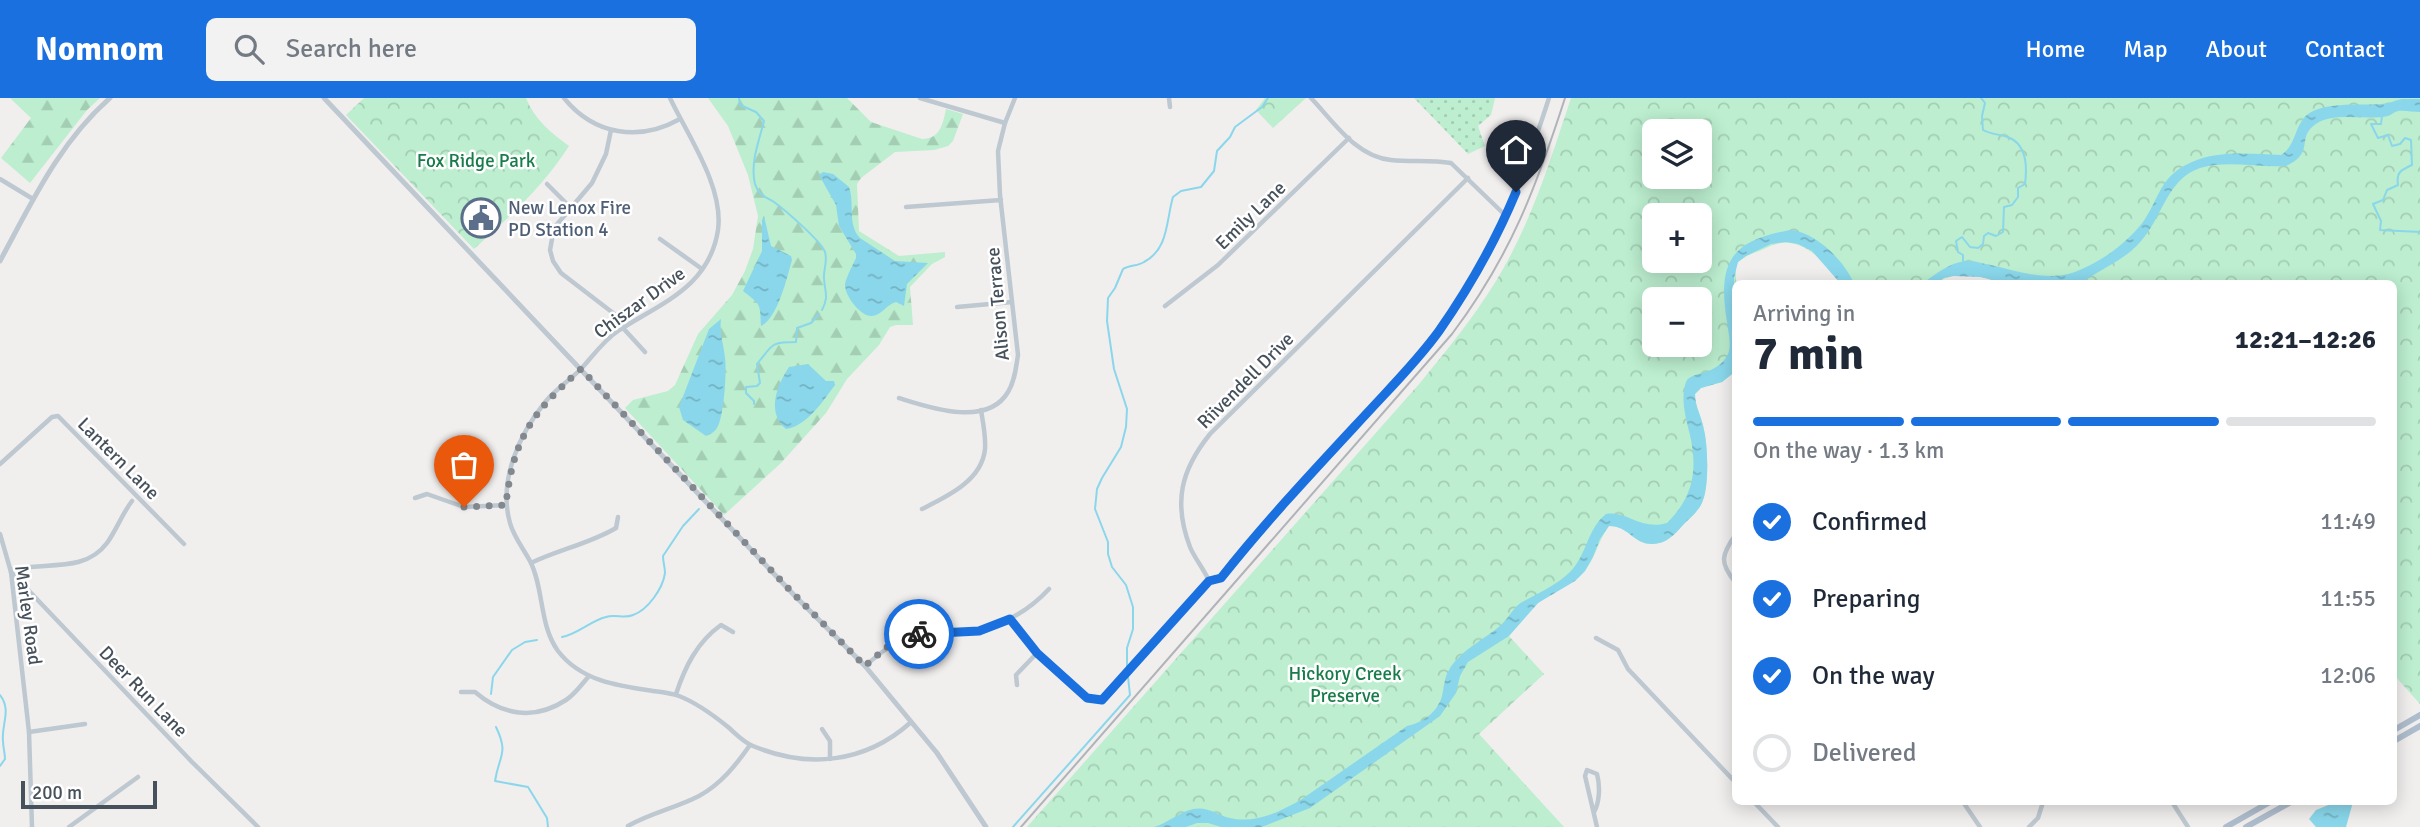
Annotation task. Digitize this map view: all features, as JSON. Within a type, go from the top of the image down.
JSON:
[{"type":"main road","points":[[2397,728],[2420,715]]},
{"type":"main road","points":[[2397,739],[2420,726]]},
{"type":"main road","points":[[2226,827],[2265,805]]},
{"type":"main road","points":[[2246,827],[2286,805]]},
{"type":"street","points":[[0,261],[68,141],[110,98]]},
{"type":"street","points":[[324,98],[865,666],[937,753],[986,827]]},
{"type":"street","points":[[564,98],[586,119],[611,130],[645,132],[668,126],[680,119]]},
{"type":"street","name":"Chiszar Drive","points":[[506,505],[509,476],[516,451],[547,400],[615,333],[693,283],[718,231],[713,186],[670,98]]},
{"type":"street","points":[[920,98],[1005,123]]},
{"type":"street","name":"Alison Terrace","points":[[981,410],[994,405],[1007,395],[1015,375],[1018,355],[998,151],[1015,98]]},
{"type":"street","points":[[1169,98],[1170,107]]},
{"type":"street","points":[[1311,98],[1362,150],[1376,157],[1451,163],[1506,216]]},
{"type":"street","points":[[1010,619],[1037,653],[1087,698],[1102,700],[1209,581],[1221,578],[1247,544],[1404,373],[1437,333],[1465,291],[1506,216],[1527,167],[1549,98]]},
{"type":"street","points":[[611,130],[606,154],[592,183],[554,228],[550,245],[553,261],[561,273],[617,316],[623,328],[645,352]]},
{"type":"street","name":"Emily Lane","points":[[1165,306],[1218,265],[1349,138]]},
{"type":"street","name":"Riivendell Drive","points":[[1209,581],[1191,548],[1182,515],[1181,486],[1195,453],[1210,433],[1468,178]]},
{"type":"street","points":[[0,179],[33,199]]},
{"type":"street","points":[[547,184],[570,207]]},
{"type":"street","points":[[906,207],[1001,200]]},
{"type":"street","points":[[660,239],[702,269]]},
{"type":"street","points":[[957,307],[1012,302]]},
{"type":"street","points":[[899,398],[945,412],[981,410],[985,449],[981,462],[969,480],[948,496],[922,509]]},
{"type":"street","name":"Lantern Lane","points":[[0,464],[52,417],[58,416],[184,544]]},
{"type":"street","points":[[415,498],[427,494],[464,507],[506,505],[511,526],[531,562],[549,632],[559,651],[589,676],[616,685],[676,694],[714,716],[750,745],[776,754],[815,760],[845,758],[873,749],[910,723]]},
{"type":"street","points":[[11,571],[28,565],[67,566],[94,554],[107,543],[122,513],[132,500]]},
{"type":"street","points":[[531,562],[605,535],[616,528],[618,517]]},
{"type":"street","name":"Marley Road","points":[[0,534],[11,571],[30,732],[32,827]]},
{"type":"street","points":[[1732,541],[1723,556],[1723,565],[1732,578]]},
{"type":"street","name":"Deer Run Lane","points":[[11,571],[192,762],[258,827]]},
{"type":"street","points":[[865,666],[887,647],[916,635],[979,631],[1010,619],[1049,589]]},
{"type":"street","points":[[676,694],[682,676],[701,643],[721,625],[733,632]]},
{"type":"street","points":[[1597,638],[1618,650],[1628,669],[1732,778]]},
{"type":"street","points":[[1017,685],[1016,675],[1037,653]]},
{"type":"street","points":[[461,692],[475,692],[506,712],[531,713],[553,707],[567,699],[589,676]]},
{"type":"street","points":[[30,732],[85,724]]},
{"type":"street","points":[[822,729],[830,741],[830,759]]},
{"type":"street","points":[[628,826],[699,796],[736,764],[750,745]]},
{"type":"street","points":[[1594,813],[1597,807],[1598,779],[1597,774],[1587,770],[1585,776],[1597,827]]},
{"type":"street","points":[[69,827],[138,777]]},
{"type":"street","points":[[1757,805],[1778,827]]},
{"type":"street","points":[[1965,805],[1980,827]]},
{"type":"street","points":[[2029,827],[2038,818],[2042,805]]},
{"type":"street","points":[[2174,805],[2188,827]]},
{"type":"green space","points":[[10,98],[100,98],[87,110],[30,183],[1,158],[31,118]]},
{"type":"green space","name":"Fox Ridge Park","points":[[364,98],[526,98],[544,125],[569,146],[537,188],[474,249],[346,115]]},
{"type":"green space","points":[[708,98],[847,98],[871,122],[922,139],[937,133],[946,109],[963,114],[953,141],[948,146],[934,150],[895,152],[857,184],[859,231],[899,256],[945,252],[945,257],[932,264],[910,287],[913,325],[890,327],[879,345],[847,379],[826,413],[781,463],[724,515],[625,408],[633,400],[668,391],[675,385],[698,334],[732,295],[753,249],[758,216],[748,175],[728,126]]},
{"type":"green space","points":[[1265,98],[1306,98],[1273,128],[1256,110]]},
{"type":"green space","points":[[1414,98],[1495,98],[1491,115],[1478,126],[1485,146],[1468,154]]},
{"type":"green space","name":"Hickory Creek Preserve","points":[[1571,98],[2420,98],[2420,704],[2397,678],[2397,280],[1992,280],[1962,275],[1942,280],[1838,280],[1817,256],[1798,245],[1787,243],[1776,244],[1749,255],[1736,265],[1736,280],[1732,280],[1732,374],[1722,382],[1701,388],[1695,394],[1707,456],[1706,485],[1700,507],[1673,535],[1657,544],[1645,543],[1622,529],[1609,526],[1583,573],[1542,600],[1509,636],[1544,674],[1479,734],[1564,827],[1027,827],[1420,383],[1479,307],[1520,237],[1539,192]]},
{"type":"water","points":[[2402,99],[2420,99],[2420,112],[2397,111],[2388,116],[2338,117],[2319,122],[2308,132],[2300,156],[2286,166],[2232,164],[2200,168],[2189,173],[2172,190],[2148,232],[2135,247],[2086,280],[1992,280],[1952,276],[1941,280],[1928,280],[1948,266],[1965,261],[2044,276],[2075,272],[2103,258],[2129,238],[2149,213],[2166,181],[2192,162],[2224,154],[2281,155],[2292,143],[2303,119],[2318,109],[2340,105],[2384,104]]},
{"type":"water","points":[[823,172],[833,174],[849,187],[852,220],[860,238],[895,261],[928,263],[907,284],[904,306],[896,302],[872,316],[863,313],[850,299],[845,284],[856,254],[839,226],[836,205],[819,175]]},
{"type":"water","points":[[764,216],[771,246],[791,256],[792,260],[777,306],[767,322],[761,326],[758,305],[743,291],[762,251]]},
{"type":"water","points":[[1791,230],[1810,236],[1836,257],[1852,280],[1837,280],[1812,251],[1786,242],[1771,244],[1738,262],[1732,280],[1732,374],[1722,382],[1701,388],[1695,394],[1705,437],[1707,465],[1703,500],[1694,514],[1673,535],[1666,541],[1652,544],[1609,526],[1585,571],[1575,581],[1538,603],[1509,636],[1468,662],[1460,676],[1456,693],[1440,716],[1310,808],[1262,827],[1221,827],[1197,823],[1186,827],[1154,827],[1198,808],[1230,818],[1258,818],[1302,799],[1407,726],[1433,712],[1440,702],[1446,676],[1454,663],[1502,624],[1521,603],[1570,572],[1595,527],[1606,514],[1621,515],[1641,523],[1667,523],[1683,503],[1693,472],[1692,448],[1685,415],[1686,382],[1693,376],[1718,366],[1728,354],[1729,338],[1724,301],[1727,269],[1742,248],[1771,234]]},
{"type":"water","points":[[721,319],[726,364],[723,403],[717,428],[706,436],[683,420],[679,407],[709,329]]},
{"type":"water","points":[[808,364],[826,381],[834,381],[835,385],[808,418],[786,429],[776,415],[778,390],[789,367]]},
{"type":"water","points":[[2328,805],[2352,805],[2346,827],[2316,827],[2309,819],[2316,810]]},
{"type":"waterway","points":[[739,98],[740,105],[756,112],[764,121],[754,160],[757,188],[763,196],[802,226],[825,252],[826,298],[822,310]]},
{"type":"waterway","points":[[1127,669],[1127,648],[1133,629],[1133,607],[1126,585],[1112,567],[1108,542],[1095,509],[1097,489],[1121,447],[1126,427],[1127,409],[1114,369],[1107,321],[1108,298],[1123,269],[1144,262],[1158,250],[1165,233],[1173,197],[1181,191],[1201,187],[1214,171],[1217,151],[1235,127],[1262,107],[1268,98]]},
{"type":"waterway","points":[[1963,261],[1956,241],[1962,237],[1970,247],[1978,248],[1988,233],[1996,236],[2003,232],[2004,207],[2012,205],[2018,197],[2018,188],[2025,184],[2026,165],[2020,146],[2010,138],[1983,130],[1985,103],[1981,98]]},
{"type":"waterway","points":[[2382,116],[2381,124],[2371,124],[2378,138],[2388,135],[2392,146],[2400,144],[2405,138],[2411,140],[2412,165],[2400,172],[2398,185],[2387,190],[2383,200],[2373,204],[2381,221],[2380,230],[2420,232]]},
{"type":"waterway","points":[[754,404],[746,393],[746,387],[760,383],[757,364],[772,346],[796,342],[797,328],[811,323],[819,314]]},
{"type":"waterway","points":[[562,637],[600,619],[630,616],[644,608],[654,598],[664,579],[663,556],[683,526],[699,509]]},
{"type":"waterway","points":[[491,694],[493,677],[512,650],[525,642],[537,640]]},
{"type":"waterway","points":[[1013,827],[1130,695],[1128,677]]},
{"type":"waterway","points":[[0,695],[6,712],[3,735],[5,759],[0,766]]},
{"type":"waterway","points":[[496,727],[502,743],[502,754],[495,781],[528,787],[547,818],[548,827]]},
{"type":"railway","points":[[1021,827],[1452,334],[1506,249],[1532,192],[1565,98]]},
{"type":"way so far","points":[[464,507],[506,505],[509,476],[516,451],[529,426],[547,400],[581,369],[865,666],[887,647],[919,634]]},
{"type":"place","name":"New Lenox Fire PD Station 4","points":[[481,218]]},
{"type":"route","points":[[919,634],[979,631],[1010,619],[1037,653],[1087,698],[1102,700],[1209,581],[1221,578],[1247,544],[1404,373],[1437,333],[1465,291],[1506,216],[1516,192]]}]
